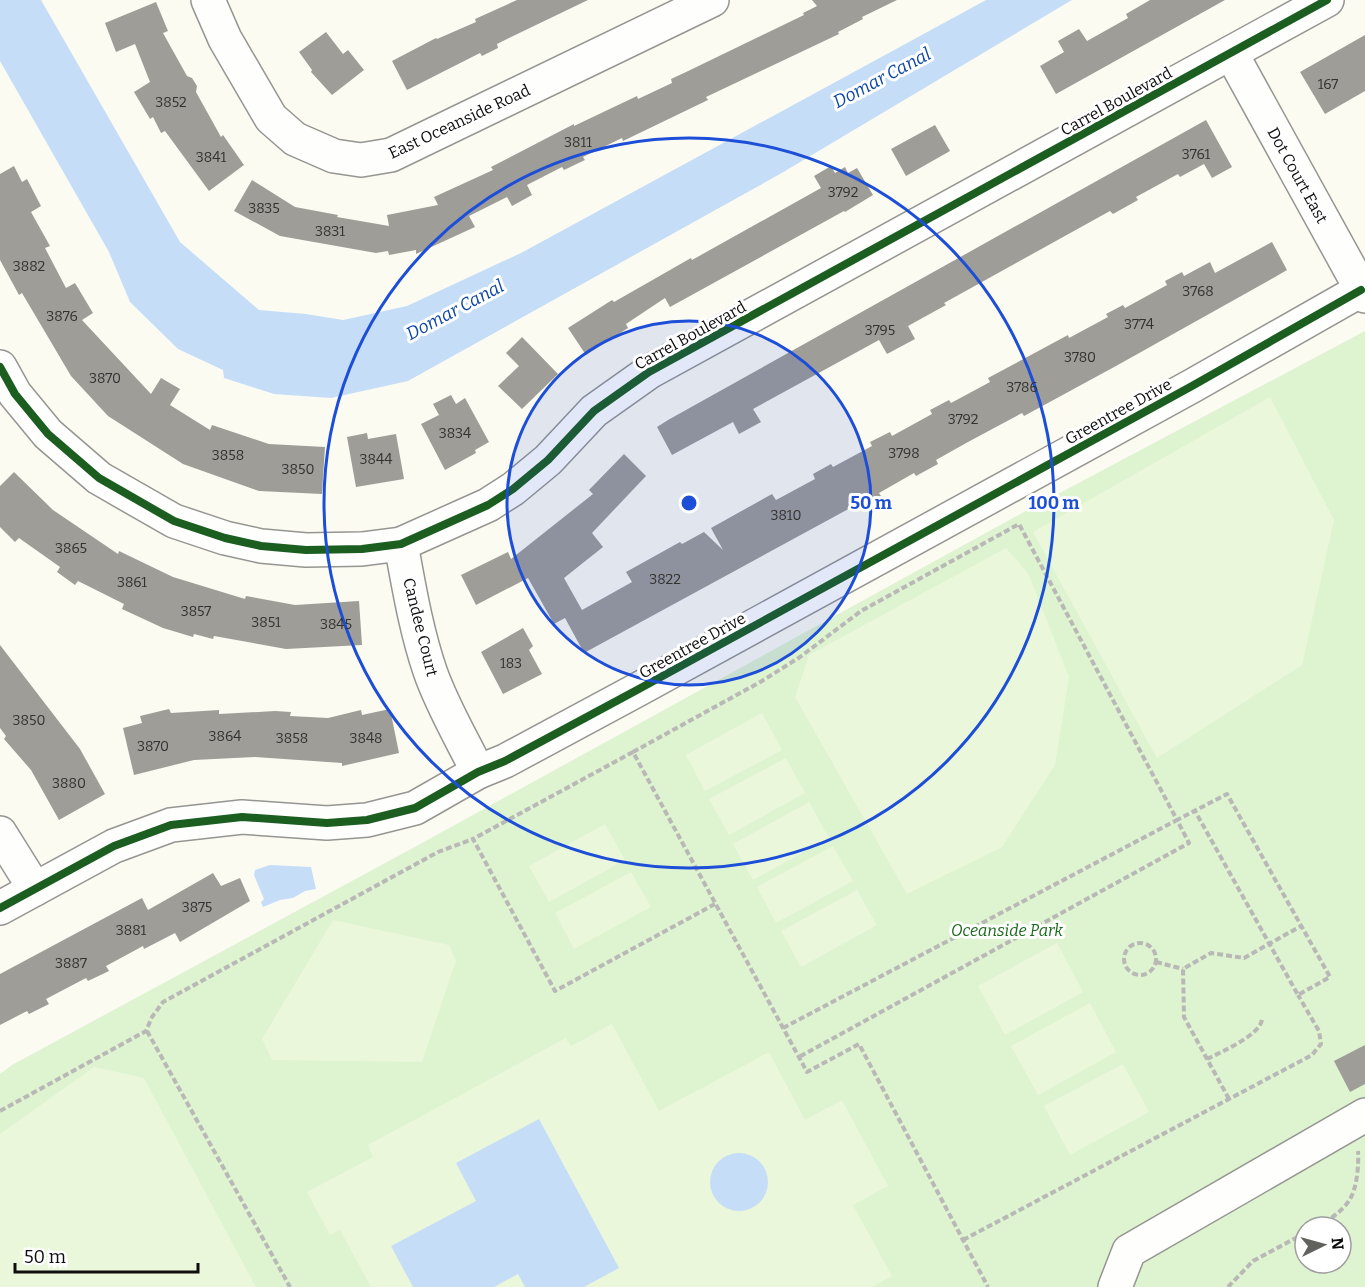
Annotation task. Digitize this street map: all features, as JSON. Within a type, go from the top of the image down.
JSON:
[{"type":"street","name":"East Oceanside Road","points":[[213,12],[225,39],[272,118],[295,139],[334,156],[361,160],[392,155],[712,0]]},
{"type":"street","name":"Carrel Boulevard","points":[[0,367],[15,394],[48,434],[99,478],[174,521],[225,538],[261,546],[334,550],[401,544],[488,505],[513,489],[548,460],[594,411],[648,372],[1327,0]]},
{"type":"street","name":"Dot Court East","points":[[1231,53],[1363,293]]},
{"type":"street","name":"Greentree Drive","points":[[0,908],[114,846],[171,825],[242,817],[327,823],[367,820],[415,808],[478,772],[505,761],[637,690],[1363,293]]},
{"type":"street","name":"Candee Court","points":[[401,544],[422,648],[441,699],[478,772]]},
{"type":"street","points":[[0,833],[35,889]]},
{"type":"street","points":[[1115,1287],[1129,1251],[1359,1118]]},
{"type":"path","points":[[0,1111],[147,1030],[152,1017],[163,1002],[438,852],[473,839],[762,681],[800,657],[861,611],[1019,524],[1189,843],[799,1057]]},
{"type":"path","points":[[633,752],[807,1072],[860,1044],[988,1287]]},
{"type":"path","points":[[783,1028],[1227,794],[1330,977],[1298,995]]},
{"type":"path","points":[[963,1240],[1312,1055],[1321,1044],[1319,1031],[1195,811]]},
{"type":"path","points":[[473,839],[555,991],[715,904]]},
{"type":"path","points":[[1156,962],[1183,969],[1211,953],[1244,958],[1301,926]]},
{"type":"path","points":[[1140,943],[1154,951],[1156,962],[1151,971],[1137,975],[1132,974],[1125,966],[1124,956],[1130,946],[1140,943]]},
{"type":"path","points":[[1183,969],[1184,1017],[1229,1099]]},
{"type":"path","points":[[1207,1059],[1249,1036],[1260,1028],[1262,1019]]},
{"type":"path","points":[[147,1030],[290,1287]]},
{"type":"path","points":[[1334,1215],[1350,1199],[1359,1164],[1359,1118]]},
{"type":"path","points":[[1228,1287],[1253,1261],[1293,1239]]},
{"type":"green space","name":"Oceanside Park","points":[[1365,331],[1365,1287],[0,1287],[0,1074],[12,1065],[1024,512]]},
{"type":"green space","points":[[1270,397],[1334,520],[1302,665],[1157,758],[1033,532]]},
{"type":"green space","points":[[1006,548],[1028,573],[1069,677],[1055,765],[1002,847],[907,894],[795,697],[809,655]]},
{"type":"green space","points":[[762,713],[782,750],[705,791],[686,755]]},
{"type":"green space","points":[[786,758],[805,793],[729,835],[709,799]]},
{"type":"green space","points":[[809,802],[829,838],[753,880],[733,844]]},
{"type":"green space","points":[[605,824],[625,860],[549,902],[529,866]]},
{"type":"green space","points":[[833,846],[853,881],[776,923],[757,887]]},
{"type":"green space","points":[[631,872],[651,907],[574,949],[555,913]]},
{"type":"green space","points":[[857,890],[877,925],[801,967],[781,931]]},
{"type":"green space","points":[[333,920],[449,945],[456,961],[422,1062],[272,1060],[262,1039]]},
{"type":"green space","points":[[1057,943],[1083,992],[1005,1035],[978,986]]},
{"type":"green space","points":[[1090,1003],[1116,1052],[1038,1095],[1011,1046]]},
{"type":"green space","points":[[612,1024],[659,1111],[769,1052],[805,1120],[842,1100],[888,1186],[853,1205],[892,1276],[872,1287],[371,1287],[340,1230],[330,1235],[307,1192],[373,1157],[368,1145],[566,1038],[571,1046]]},
{"type":"green space","points":[[1123,1064],[1149,1112],[1070,1155],[1044,1106]]},
{"type":"green space","points":[[94,1067],[144,1078],[256,1287],[0,1287],[0,1134]]},
{"type":"water","name":"Domar Canal","points":[[0,0],[41,0],[180,242],[259,310],[343,320],[407,306],[521,253],[986,0],[1072,0],[780,174],[408,381],[331,398],[274,394],[224,378],[223,370],[178,349],[130,302],[109,252],[0,61]]},
{"type":"water","points":[[270,865],[311,867],[316,889],[263,907],[261,902],[264,899],[254,875],[255,870]]},
{"type":"water","points":[[539,1119],[619,1268],[584,1287],[525,1287],[518,1274],[494,1287],[413,1287],[391,1246],[476,1201],[456,1163]]},
{"type":"water","points":[[733,1153],[745,1153],[760,1161],[768,1176],[768,1188],[760,1203],[745,1211],[733,1211],[718,1203],[710,1188],[710,1176],[718,1161]]},
{"type":"building","points":[[517,0],[588,0],[497,44],[498,48],[482,56],[480,53],[407,90],[392,61]]},
{"type":"building","points":[[812,0],[897,0],[862,17],[863,19],[838,32],[839,34],[706,97],[708,100],[623,141],[622,138],[583,157],[585,160],[564,170],[562,167],[527,185],[532,195],[512,206],[507,197],[469,216],[475,227],[416,254],[416,250],[389,255],[388,251],[376,253],[280,236],[234,211],[252,180],[295,207],[389,226],[387,215],[438,205],[434,197],[493,170],[491,167],[574,124],[574,126],[637,96],[638,99],[672,83],[671,79],[804,15],[803,13],[817,6]]},
{"type":"building","points":[[1150,0],[1225,0],[1056,94],[1040,66],[1064,52],[1058,41],[1079,29],[1087,41],[1128,18],[1126,14]]},
{"type":"building","points":[[156,2],[168,31],[163,33],[187,76],[192,78],[197,86],[196,92],[221,137],[223,135],[244,165],[209,191],[165,131],[161,133],[153,117],[150,119],[134,92],[150,82],[135,44],[116,52],[105,23]]},
{"type":"building","points":[[326,32],[343,54],[348,50],[364,70],[332,95],[311,72],[312,70],[299,52]]},
{"type":"building","points":[[1365,35],[1365,91],[1325,114],[1300,72]]},
{"type":"building","points":[[1206,120],[1232,167],[1212,178],[1204,164],[1180,177],[1178,174],[1136,197],[1138,200],[1113,214],[1110,211],[944,303],[946,305],[908,326],[915,339],[887,354],[879,340],[753,409],[761,422],[739,434],[733,422],[672,455],[657,427],[668,420]]},
{"type":"building","points":[[935,125],[950,151],[906,176],[891,149]]},
{"type":"building","points":[[14,166],[22,182],[27,179],[41,206],[31,212],[50,246],[45,248],[66,288],[75,283],[93,313],[82,320],[151,394],[161,378],[180,389],[170,405],[210,430],[212,425],[269,444],[325,447],[322,494],[259,491],[183,464],[108,416],[71,376],[22,293],[19,295],[0,260],[0,174]]},
{"type":"building","points":[[831,166],[835,173],[845,167],[848,173],[857,168],[873,195],[670,307],[665,298],[626,324],[628,328],[586,355],[568,328],[612,300],[614,302],[821,188],[814,176]]},
{"type":"building","points":[[1272,242],[1287,270],[1024,416],[1022,413],[968,442],[936,460],[938,464],[916,476],[914,473],[879,493],[881,496],[856,510],[854,506],[584,653],[565,618],[554,624],[528,578],[476,605],[461,575],[508,552],[511,559],[593,494],[589,490],[624,454],[646,476],[592,533],[603,547],[564,578],[582,610],[632,582],[626,572],[680,542],[682,544],[704,532],[723,550],[711,528],[772,494],[776,500],[815,479],[813,474],[831,464],[833,467],[872,446],[870,442],[890,432],[892,436],[932,414],[930,410],[949,400],[951,403],[990,382],[988,378],[1068,335],[1069,338],[1108,317],[1106,314],[1123,305],[1125,308],[1167,285],[1165,281],[1182,272],[1184,276],[1210,262],[1215,273]]},
{"type":"building","points":[[522,337],[558,374],[522,409],[498,386],[519,366],[506,353]]},
{"type":"building","points":[[451,395],[456,404],[465,398],[489,442],[475,450],[476,453],[445,470],[421,424],[439,415],[433,404]]},
{"type":"building","points":[[367,433],[368,439],[396,434],[404,479],[356,487],[347,437]]},
{"type":"building","points":[[14,472],[53,510],[118,554],[119,551],[173,577],[245,599],[246,596],[295,605],[359,601],[362,645],[286,649],[214,636],[213,639],[194,634],[193,637],[163,628],[122,609],[124,604],[78,581],[75,585],[57,572],[60,567],[19,538],[15,542],[0,527],[0,486]]},
{"type":"building","points":[[523,628],[533,646],[529,650],[542,674],[503,694],[481,652]]},
{"type":"building","points":[[0,645],[80,749],[105,794],[59,820],[31,770],[4,739],[6,736],[0,728]]},
{"type":"building","points":[[169,709],[171,713],[219,710],[219,714],[275,711],[291,712],[290,716],[328,718],[361,710],[362,715],[390,709],[399,753],[342,766],[342,763],[255,757],[194,760],[134,775],[123,728],[142,723],[140,716]]},
{"type":"building","points":[[213,873],[221,886],[240,878],[250,901],[180,942],[175,933],[144,949],[143,946],[106,966],[109,971],[88,981],[86,978],[46,999],[49,1004],[29,1014],[27,1011],[0,1025],[0,974],[142,898],[148,910]]},
{"type":"building","points":[[1365,1045],[1365,1084],[1350,1092],[1334,1061]]},
{"type":"cycle path","points":[[0,367],[15,394],[48,434],[99,478],[174,521],[225,538],[261,546],[306,550],[362,549],[401,544],[488,505],[513,489],[548,460],[594,411],[649,372],[1327,0]]},
{"type":"cycle path","points":[[0,908],[114,846],[171,825],[242,817],[327,823],[367,820],[415,808],[478,772],[505,761],[637,690],[1192,386],[1361,290]]}]
